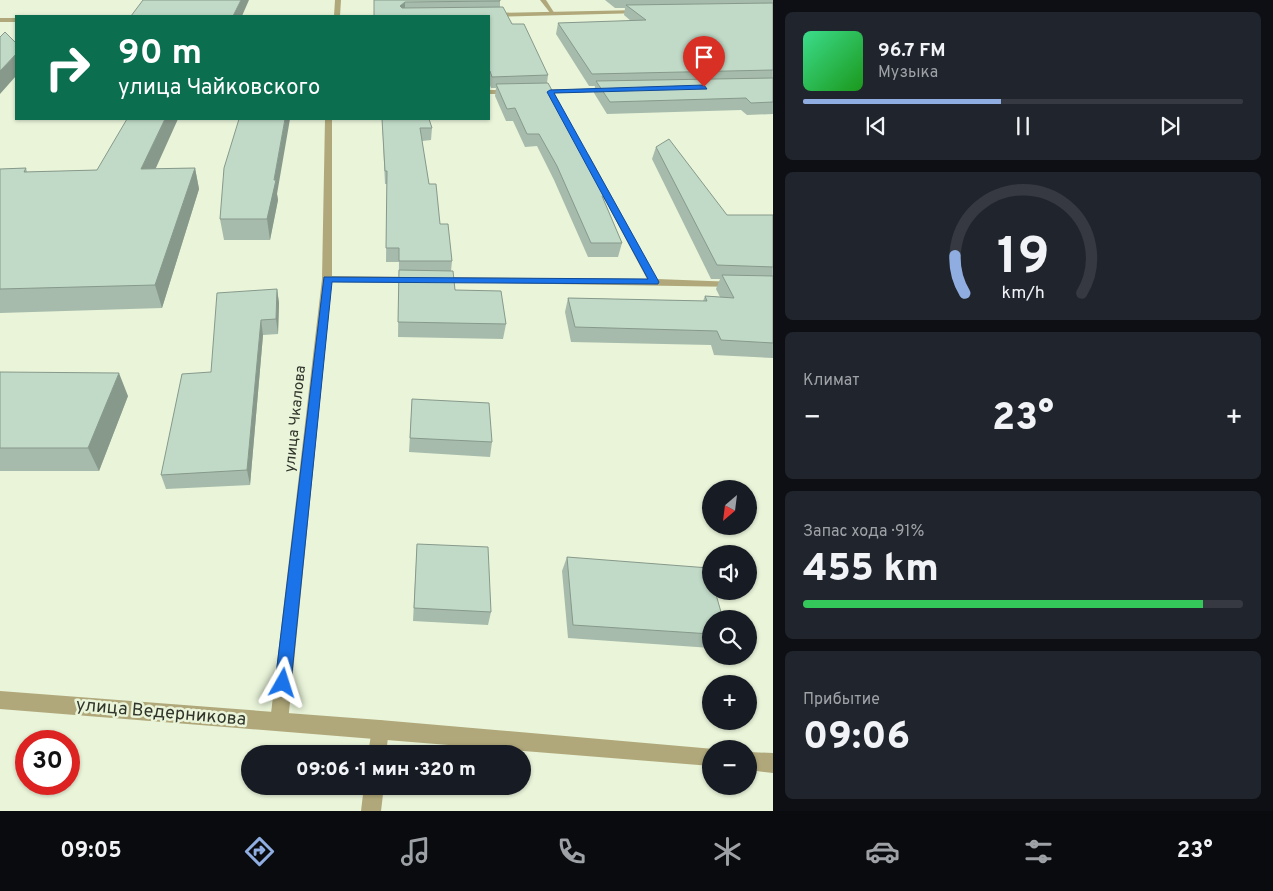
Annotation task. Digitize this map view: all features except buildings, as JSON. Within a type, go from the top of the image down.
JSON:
[{"type":"street","points":[[337,15],[338,0]]},
{"type":"street","points":[[543,0],[552,13]]},
{"type":"street","points":[[484,15],[650,11]]},
{"type":"street","points":[[0,20],[15,20]]},
{"type":"street","points":[[524,92],[618,90]]},
{"type":"street","points":[[490,92],[515,92]]},
{"type":"street","points":[[550,92],[555,100]]},
{"type":"street","name":"улица Чкалова","points":[[279,722],[327,279],[328,120]]},
{"type":"street","points":[[579,144],[654,282]]},
{"type":"street","points":[[327,279],[654,282],[743,285]]},
{"type":"street","name":"улица Ведерникова","points":[[0,700],[702,756]]},
{"type":"street","points":[[378,745],[380,729]]},
{"type":"street","points":[[757,761],[773,763]]},
{"type":"street","points":[[371,811],[373,795]]},
{"type":"route","points":[[283,683],[327,279],[654,282],[550,92],[704,87]]}]
